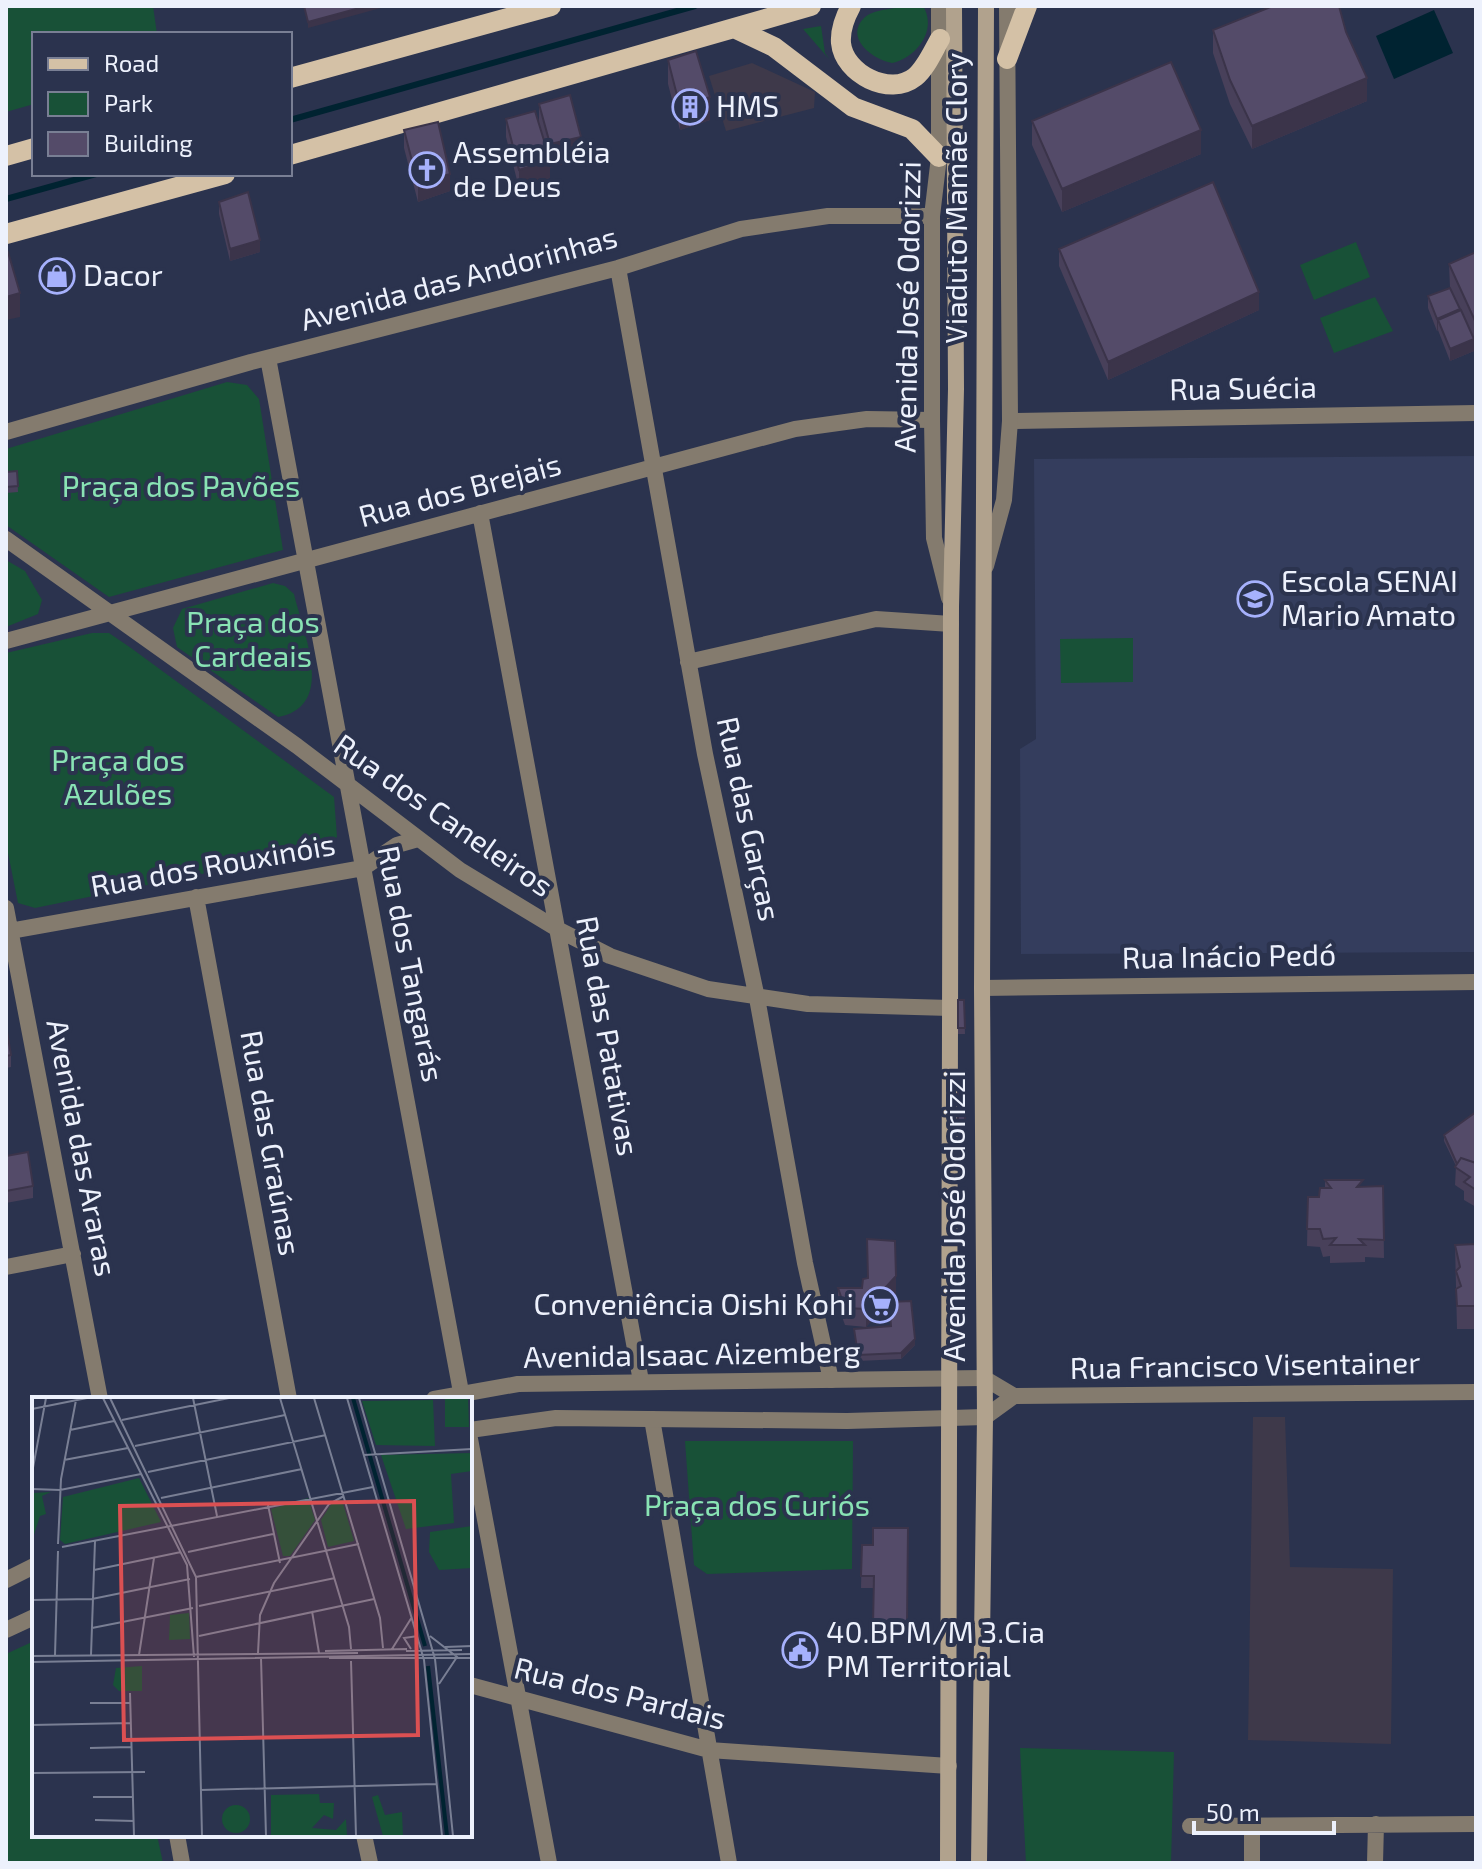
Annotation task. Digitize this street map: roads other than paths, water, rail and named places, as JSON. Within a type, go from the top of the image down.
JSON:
[{"type":"main road","points":[[292,77],[551,6]]},
{"type":"main road","points":[[292,154],[811,6]]},
{"type":"main road","points":[[851,6],[841,41],[848,61],[866,78],[895,84],[909,80],[920,72],[940,39]]},
{"type":"main road","name":"Viaduto Mamãe Clory","points":[[954,6],[956,389]]},
{"type":"main road","name":"Viaduto Mamãe Clory","points":[[986,6],[983,91],[986,391]]},
{"type":"main road","points":[[1007,59],[1027,6]]},
{"type":"main road","points":[[734,28],[774,47],[853,107],[912,129],[939,157]]},
{"type":"main road","points":[[6,156],[32,149]]},
{"type":"main road","points":[[6,234],[218,176]]},
{"type":"main road","name":"Avenida José Odorizzi","points":[[948,1863],[951,615],[956,389]]},
{"type":"main road","name":"Avenida José Odorizzi","points":[[979,1863],[985,1417],[982,988],[986,391]]},
{"type":"street","name":"Avenida José Odorizzi","points":[[939,6],[939,157],[932,216],[934,538],[951,615]]},
{"type":"street","name":"Avenida José Odorizzi","points":[[986,569],[1004,500],[1010,421],[1007,6]]},
{"type":"street","name":"Avenida das Andorinhas","points":[[6,432],[268,358],[618,268],[699,240],[763,225],[828,216],[932,216]]},
{"type":"street","name":"Rua das Garças","points":[[618,268],[688,662],[757,998],[805,1263],[831,1380]]},
{"type":"street","name":"Rua dos Tangarás","points":[[268,358],[461,1392]]},
{"type":"street","name":"Rua Suécia","points":[[1010,421],[1476,413]]},
{"type":"street","name":"Rua dos Brejais","points":[[6,641],[795,429],[867,419],[932,420]]},
{"type":"street","name":"Rua das Patativas","points":[[480,513],[641,1381]]},
{"type":"street","name":"Rua dos Caneleiros","points":[[7,540],[418,839],[507,900],[610,956],[708,989],[757,998],[808,1004],[950,1008]]},
{"type":"street","points":[[688,662],[876,619],[951,615]]},
{"type":"street","name":"Rua dos Rouxinóis","points":[[10,931],[363,868],[397,845],[418,839]]},
{"type":"street","name":"Rua das Graúnas","points":[[196,897],[289,1397]]},
{"type":"street","name":"Avenida das Araras","points":[[6,908],[100,1397]]},
{"type":"street","name":"Rua Inácio Pedó","points":[[982,988],[1476,982]]},
{"type":"street","points":[[6,1267],[73,1254]]},
{"type":"street","points":[[951,1379],[984,1378],[1014,1396],[985,1417]]},
{"type":"street","name":"Avenida Isaac Aizemberg","points":[[442,1397],[518,1384],[951,1379]]},
{"type":"street","name":"Rua Francisco Visentainer","points":[[1014,1396],[1476,1392]]},
{"type":"street","name":"Avenida Isaac Aizemberg","points":[[472,1430],[556,1418],[985,1417]]},
{"type":"street","points":[[652,1419],[729,1863]]},
{"type":"street","points":[[472,1450],[549,1863]]},
{"type":"street","points":[[6,1580],[32,1567]]},
{"type":"street","points":[[6,1630],[32,1618]]},
{"type":"street","name":"Rua dos Pardais","points":[[472,1686],[709,1750],[949,1766]]},
{"type":"street","points":[[1375,1863],[1376,1824]]},
{"type":"street","points":[[1190,1826],[1476,1824]]},
{"type":"street","points":[[1252,1825],[1252,1863]]},
{"type":"street","points":[[177,1837],[182,1863]]},
{"type":"street","points":[[364,1837],[370,1863]]},
{"type":"waterway","points":[[292,119],[695,6]]},
{"type":"waterway","points":[[6,199],[89,176]]},
{"type":"place","name":"HMS","points":[[690,107]]},
{"type":"place","name":"Assembléia de Deus","points":[[427,170]]},
{"type":"place","name":"Dacor","points":[[57,276]]},
{"type":"place","name":"Escola SENAI Mario Amato","points":[[1255,599]]},
{"type":"place","name":"Conveniência Oishi Kohi","points":[[880,1305]]},
{"type":"place","name":"40.BPM/M 3.Cia PM Territorial","points":[[800,1650]]},
{"type":"park label","name":"Praça dos Pavões","points":[[181,487]]},
{"type":"park label","name":"Praça dos Cardeais","points":[[253,640]]},
{"type":"park label","name":"Praça dos Azulões","points":[[118,778]]},
{"type":"park label","name":"Praça dos Curiós","points":[[757,1506]]}]
